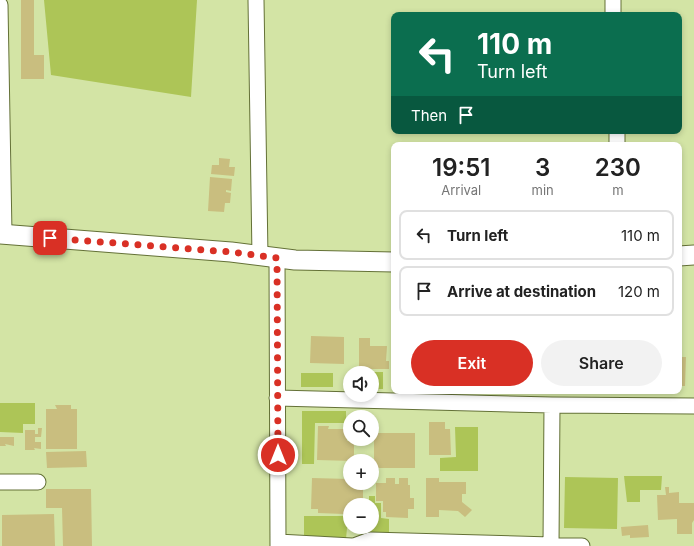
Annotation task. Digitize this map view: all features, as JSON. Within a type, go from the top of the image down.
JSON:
[{"type":"street","points":[[256,0],[277,398],[278,544],[353,546],[370,540],[582,546]]},
{"type":"street","points":[[613,0],[613,12]]},
{"type":"street","points":[[0,5],[2,234],[295,260],[391,262]]},
{"type":"street","points":[[682,256],[694,255]]},
{"type":"street","points":[[277,398],[552,405],[694,406]]},
{"type":"street","points":[[551,546],[552,405]]},
{"type":"street","points":[[0,482],[38,482]]},
{"type":"green space","points":[[44,0],[197,0],[191,97],[51,75]]},
{"type":"green space","points":[[379,372],[383,372],[383,389],[379,389]]},
{"type":"green space","points":[[301,373],[333,373],[333,387],[301,387]]},
{"type":"green space","points":[[0,403],[35,403],[35,424],[23,424],[23,433],[0,432]]},
{"type":"green space","points":[[302,411],[343,411],[343,423],[315,423],[314,464],[302,464]]},
{"type":"green space","points":[[455,427],[478,427],[478,471],[440,471],[440,458],[456,457]]},
{"type":"green space","points":[[624,476],[662,476],[661,490],[640,490],[640,502],[627,502]]},
{"type":"green space","points":[[565,477],[618,478],[617,529],[564,528]]},
{"type":"green space","points":[[369,496],[375,496],[375,498],[369,498]]},
{"type":"green space","points":[[379,503],[381,503],[381,518],[389,519],[389,532],[379,532]]},
{"type":"green space","points":[[304,516],[343,516],[343,534],[346,534],[346,539],[304,539]]},
{"type":"building","points":[[21,0],[34,0],[34,55],[44,55],[44,79],[21,79]]},
{"type":"building","points":[[219,158],[230,159],[229,167],[235,167],[234,176],[211,174],[212,165],[219,165]]},
{"type":"building","points":[[210,177],[232,179],[231,191],[226,190],[226,192],[231,193],[230,203],[225,203],[224,212],[208,211]]},
{"type":"building","points":[[311,336],[344,337],[344,364],[310,363]]},
{"type":"building","points":[[359,338],[370,338],[370,346],[387,346],[386,361],[389,361],[389,369],[379,369],[379,366],[359,366]]},
{"type":"building","points":[[682,357],[686,357],[685,386],[682,386]]},
{"type":"building","points":[[55,405],[71,405],[71,409],[77,409],[77,449],[46,449],[46,409],[57,409]]},
{"type":"building","points":[[429,422],[445,422],[445,429],[450,429],[451,455],[429,455]]},
{"type":"building","points":[[318,426],[329,426],[328,429],[343,429],[343,446],[354,446],[354,454],[343,454],[343,461],[317,460]]},
{"type":"building","points":[[38,428],[42,428],[41,437],[35,437],[35,442],[41,442],[41,449],[34,448],[35,450],[25,450],[25,430],[35,430],[35,434],[38,434]]},
{"type":"building","points":[[379,433],[415,433],[415,468],[379,468],[379,454],[374,454],[374,446],[379,446]]},
{"type":"building","points":[[0,437],[14,437],[14,446],[5,444],[6,446],[0,446]]},
{"type":"building","points":[[86,451],[87,467],[47,468],[46,452]]},
{"type":"building","points":[[312,478],[343,479],[343,490],[363,490],[363,498],[343,498],[343,514],[318,513],[318,509],[311,509]]},
{"type":"building","points":[[386,478],[395,478],[395,484],[399,484],[399,478],[408,478],[408,485],[410,485],[410,498],[414,498],[414,509],[408,509],[408,518],[386,517],[386,512],[383,512],[383,501],[379,501],[379,498],[376,498],[376,490],[379,490],[379,483],[386,483]]},
{"type":"building","points":[[426,478],[439,478],[439,482],[466,482],[466,494],[462,494],[462,502],[472,510],[465,517],[458,511],[439,510],[439,517],[426,517]]},
{"type":"building","points":[[665,487],[669,487],[669,493],[679,492],[679,503],[694,503],[692,534],[677,534],[677,519],[658,520],[657,495],[666,495]]},
{"type":"building","points":[[46,489],[91,489],[92,546],[63,546],[62,508],[46,508]]},
{"type":"building","points":[[54,514],[55,546],[2,546],[2,515]]},
{"type":"building","points":[[648,525],[649,537],[630,538],[630,535],[622,536],[621,527]]},
{"type":"route","points":[[50,238],[231,252],[277,258],[278,455]]}]
